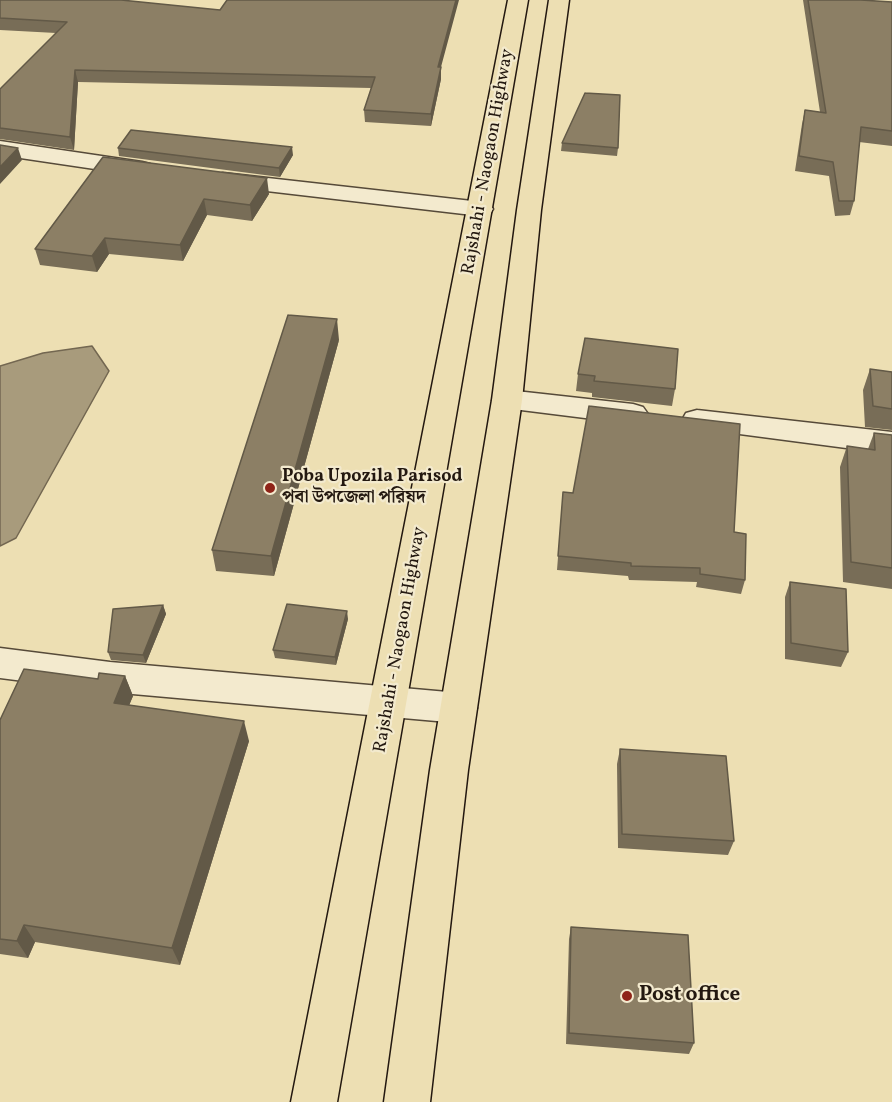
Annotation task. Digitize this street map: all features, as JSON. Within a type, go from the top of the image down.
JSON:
[{"type":"main road","name":"Rajshahi - Naogaon Highway","points":[[314,1102],[518,0]]},
{"type":"main road","points":[[407,1102],[459,708],[507,400],[529,210],[560,0]]},
{"type":"street","points":[[0,148],[161,172]]},
{"type":"street","points":[[196,177],[481,209]]},
{"type":"street","points":[[507,400],[892,443]]},
{"type":"street","points":[[0,663],[110,677],[459,708]]},
{"type":"shaded area","points":[[92,346],[109,371],[16,538],[0,546],[0,366],[43,353]]},
{"type":"building","points":[[0,0],[121,0],[220,10],[227,0],[456,0],[438,67],[441,67],[431,114],[364,110],[375,77],[75,70],[70,137],[0,128],[0,89],[67,22],[0,18]]},
{"type":"building","points":[[808,0],[892,2],[892,131],[861,127],[854,201],[839,201],[833,162],[799,156],[805,110],[826,113]]},
{"type":"building","points":[[585,93],[620,95],[618,148],[562,143]]},
{"type":"building","points":[[131,130],[292,147],[279,168],[118,148]]},
{"type":"building","points":[[0,145],[18,148],[0,167]]},
{"type":"building","points":[[103,157],[267,178],[250,205],[204,199],[180,245],[105,238],[92,256],[35,249]]},
{"type":"building","points":[[288,315],[337,319],[271,556],[212,550]]},
{"type":"building","points":[[585,338],[678,349],[675,389],[594,381],[595,376],[578,374]]},
{"type":"building","points":[[870,369],[892,372],[892,409],[873,406]]},
{"type":"building","points":[[589,406],[740,424],[734,532],[746,534],[745,580],[700,574],[700,568],[631,566],[631,563],[558,556],[563,492],[573,493]]},
{"type":"building","points":[[874,433],[892,435],[892,568],[851,562],[847,446],[875,450]]},
{"type":"building","points":[[790,582],[846,589],[848,652],[791,643]]},
{"type":"building","points":[[287,604],[347,611],[335,657],[273,650]]},
{"type":"building","points":[[163,605],[143,655],[108,652],[113,609]]},
{"type":"building","points":[[24,669],[98,679],[99,673],[125,676],[114,703],[244,721],[172,948],[24,925],[17,941],[0,939],[0,720]]},
{"type":"building","points":[[620,749],[726,756],[734,841],[622,834]]},
{"type":"building","name":"Post office","points":[[571,927],[688,935],[694,1043],[569,1033]]},
{"type":"place","name":"Poba Upozila Parisod পবা উপজেলা পরিষদ","points":[[270,488]]},
{"type":"place","name":"Post office","points":[[627,996]]}]
